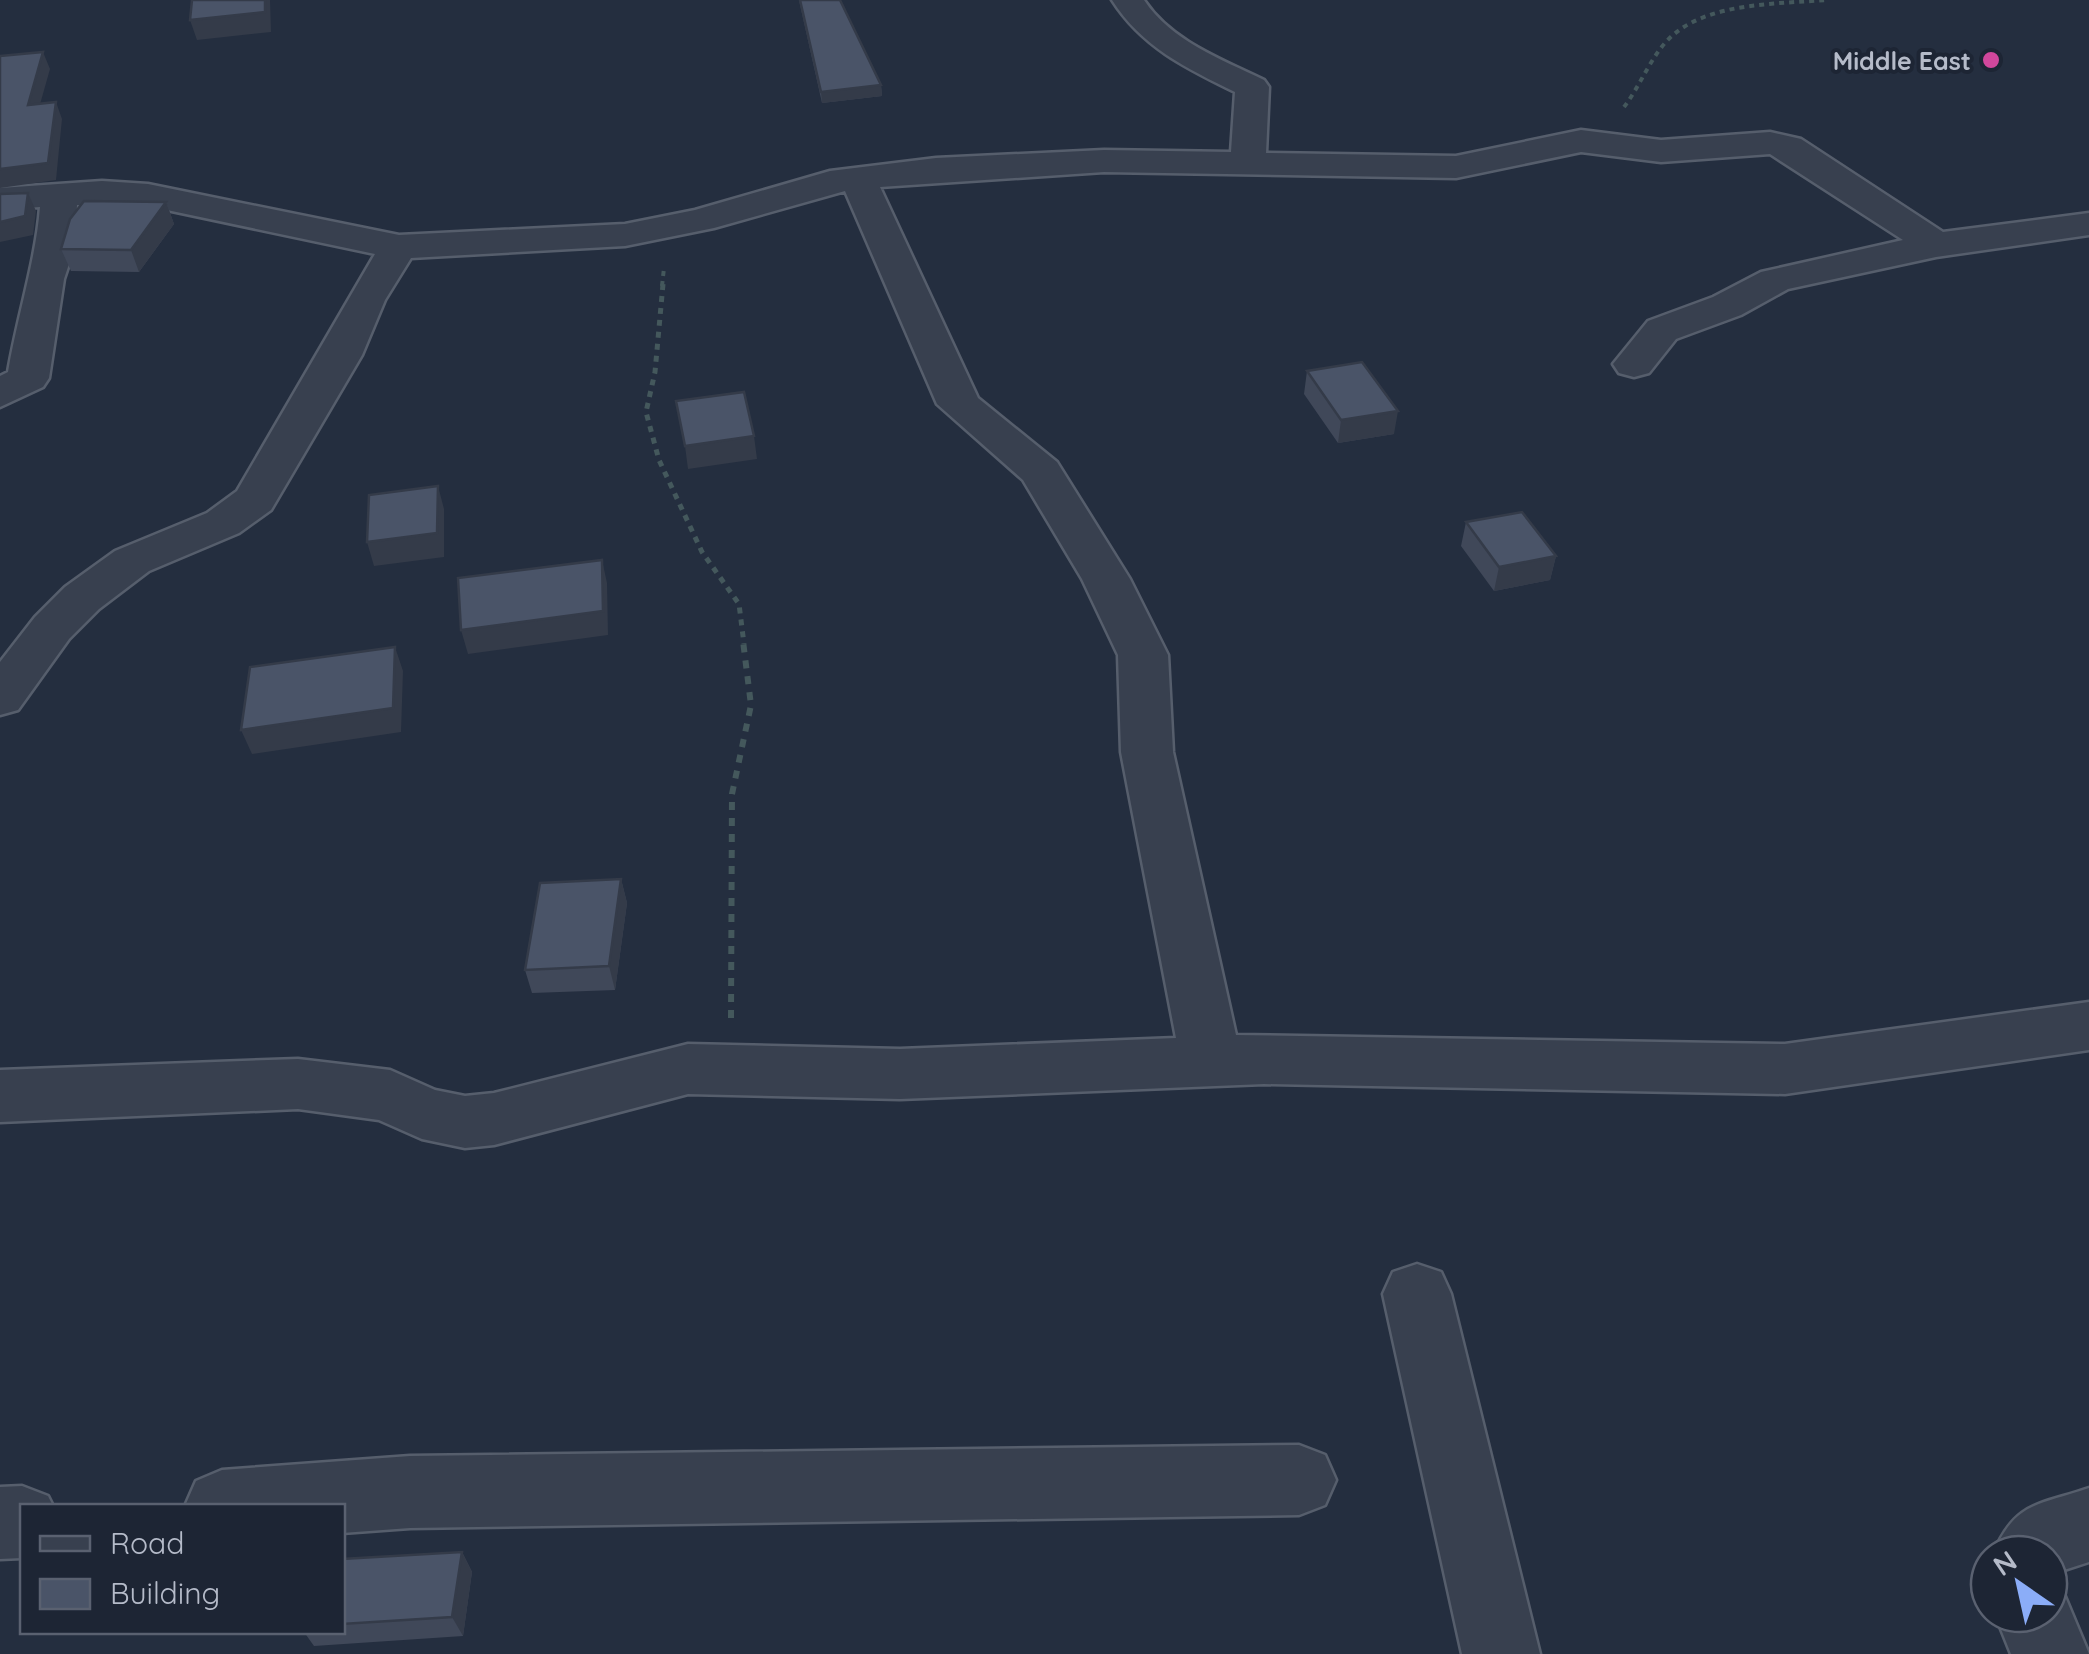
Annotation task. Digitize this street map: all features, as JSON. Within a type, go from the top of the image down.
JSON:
[{"type":"street","points":[[1128,0],[1143,23],[1186,55],[1252,87],[1248,161]]},
{"type":"street","points":[[0,199],[59,198],[102,192],[148,195],[400,247],[626,235],[668,228],[857,177],[1026,163],[1248,161],[1466,167],[1594,142],[1661,151],[1780,145],[1936,245]]},
{"type":"street","points":[[857,177],[959,404],[1042,472],[1106,579],[1143,655],[1147,752],[1211,1061]]},
{"type":"street","points":[[0,394],[28,378],[44,279],[56,246],[59,198]]},
{"type":"street","points":[[1634,364],[1662,330],[1726,306],[1775,280],[1936,245],[2089,224]]},
{"type":"street","points":[[0,698],[52,628],[82,598],[132,561],[223,523],[255,500],[341,355],[365,300],[400,247]]},
{"type":"street","points":[[0,1096],[298,1084],[390,1096],[422,1113],[465,1122],[494,1119],[688,1070],[900,1074],[1211,1061],[1786,1069],[2089,1026]]},
{"type":"street","points":[[1417,1294],[1502,1654]]},
{"type":"street","points":[[249,1504],[410,1492],[1298,1480]]},
{"type":"street","points":[[2061,1534],[2089,1524]]},
{"type":"path","points":[[1594,142],[1646,81],[1671,36],[1696,22],[1756,6],[1826,0]]},
{"type":"path","points":[[668,228],[655,372],[646,412],[660,460],[702,552],[739,604],[752,705],[732,794],[731,1069]]},
{"type":"building","points":[[192,0],[265,0],[265,12],[190,20]]},
{"type":"building","points":[[800,0],[840,0],[881,85],[821,92]]},
{"type":"building","points":[[43,52],[28,105],[56,102],[48,163],[0,169],[0,56]]},
{"type":"building","points":[[28,193],[25,216],[0,222],[0,194]]},
{"type":"building","points":[[84,201],[166,202],[131,250],[61,249],[70,219]]},
{"type":"building","points":[[1362,362],[1398,411],[1341,420],[1307,371]]},
{"type":"building","points":[[744,392],[754,436],[685,446],[676,401]]},
{"type":"building","points":[[438,486],[437,533],[367,542],[369,495]]},
{"type":"building","points":[[1522,512],[1556,556],[1499,567],[1466,522]]},
{"type":"building","points":[[602,560],[603,611],[461,630],[458,578]]},
{"type":"building","points":[[395,647],[393,708],[241,730],[250,667]]},
{"type":"building","points":[[621,879],[609,966],[525,970],[540,883]]},
{"type":"building","points":[[462,1552],[452,1617],[345,1624],[345,1559]]},
{"type":"place","name":"Middle East","points":[[1991,60]]}]
